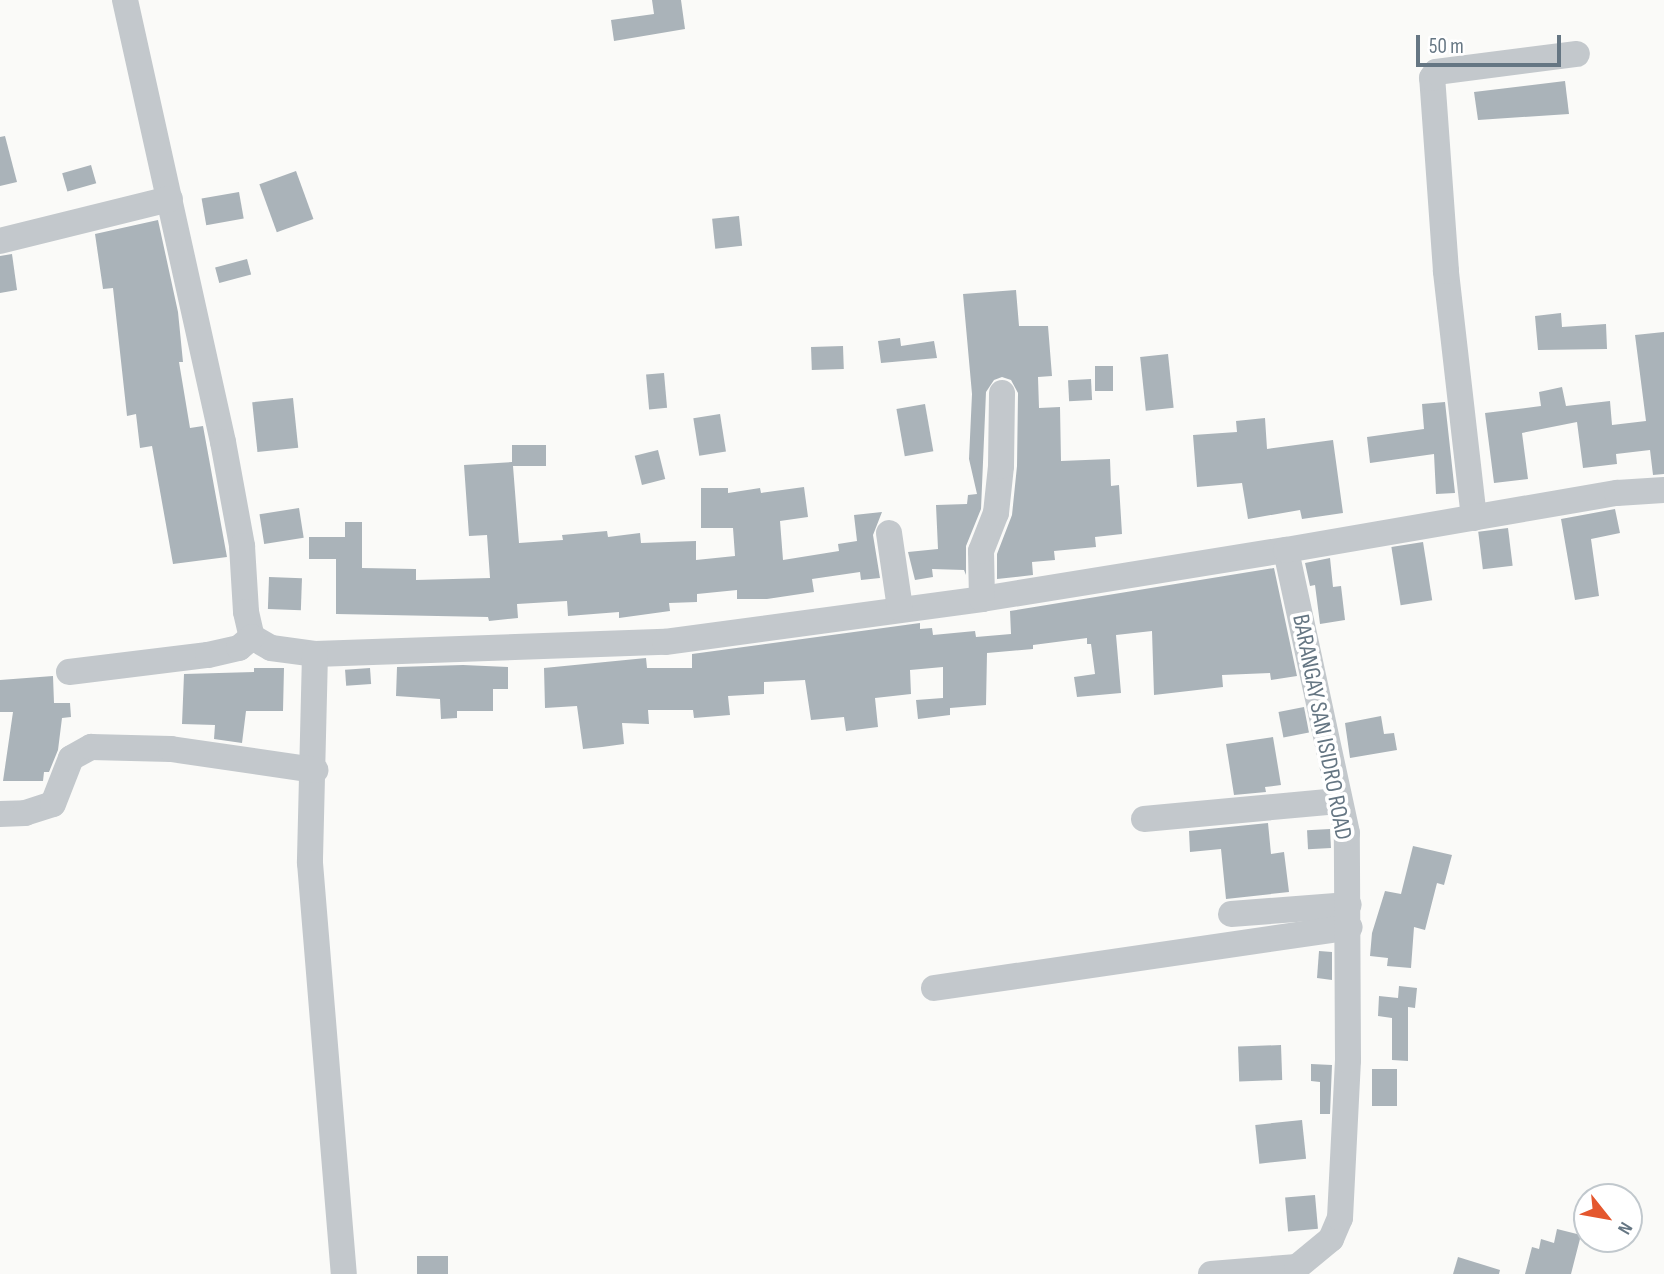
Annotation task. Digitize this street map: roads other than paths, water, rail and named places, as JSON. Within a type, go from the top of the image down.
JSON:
[{"type":"street","points":[[125,0],[225,455],[251,637]]},
{"type":"street","points":[[1474,517],[1446,271],[1432,78],[1436,72],[1577,54]]},
{"type":"street","points":[[0,241],[170,199]]},
{"type":"street","points":[[982,599],[981,551],[996,513],[1001,466],[1002,393]]},
{"type":"street","points":[[251,637],[289,654],[665,642],[900,608],[982,599],[1617,493],[1664,490]]},
{"type":"street","points":[[890,533],[900,608]]},
{"type":"street","name":"BARANGAY SAN ISIDRO ROAD","points":[[1211,1274],[1273,1272],[1319,1265],[1340,1218],[1349,916],[1346,833],[1286,550]]},
{"type":"street","points":[[69,672],[239,648],[251,637]]},
{"type":"street","points":[[315,654],[315,770],[310,863],[344,1274]]},
{"type":"street","points":[[0,814],[25,813],[53,804],[71,758],[91,747],[171,749],[315,770]]},
{"type":"street","points":[[1144,819],[1338,801]]},
{"type":"street","points":[[1231,914],[1349,916]]},
{"type":"street","points":[[934,988],[1349,916]]}]
